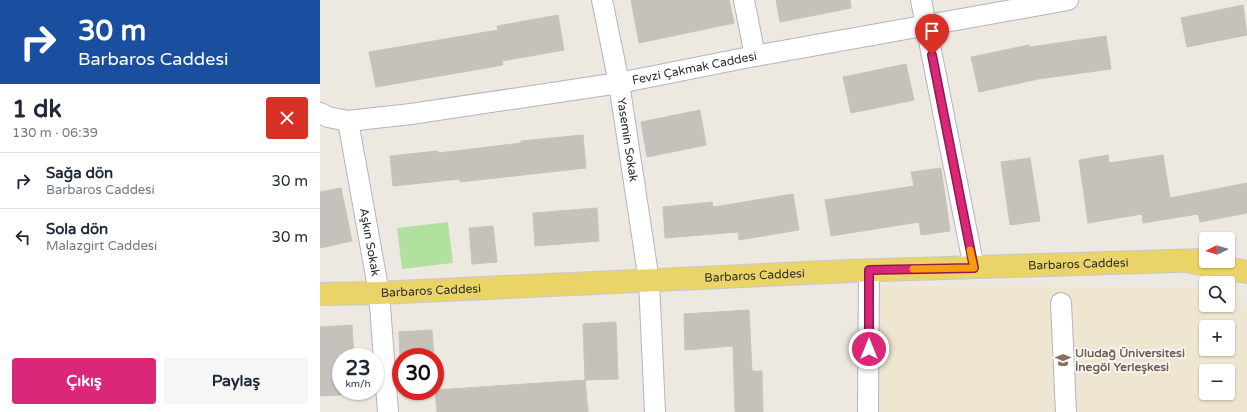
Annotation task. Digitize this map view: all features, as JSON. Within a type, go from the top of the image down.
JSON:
[{"type":"main road","points":[[1235,258],[1247,257]]},
{"type":"main road","name":"Barbaros Caddesi","points":[[320,294],[379,293],[869,270],[1198,260],[1247,272]]},
{"type":"street","name":"Yasemin Sokak","points":[[602,0],[619,83],[649,281],[655,412]]},
{"type":"street","points":[[744,0],[755,56]]},
{"type":"street","points":[[921,0],[974,268]]},
{"type":"street","name":"Fevzi Çakmak Caddesi","points":[[320,113],[328,117],[348,121],[411,114],[619,83],[755,56],[1068,0]]},
{"type":"street","name":"Aşkın Sokak","points":[[348,121],[379,293],[388,412]]},
{"type":"street","points":[[868,412],[869,270]]},
{"type":"street","points":[[1061,303],[1066,412]]},
{"type":"shaded area","name":"Uludağ Üniversitesi İnegöl Yerleşkesi","points":[[879,286],[1199,288],[1199,312],[1235,312],[1235,294],[1247,307],[1247,412],[879,412]]},
{"type":"green space","points":[[448,222],[453,263],[402,269],[397,228]]},
{"type":"building","points":[[631,0],[729,0],[734,23],[639,43]]},
{"type":"building","points":[[776,0],[850,0],[851,8],[780,22]]},
{"type":"building","points":[[1243,5],[1247,35],[1187,47],[1181,18]]},
{"type":"building","points":[[558,15],[564,50],[502,61],[503,65],[376,87],[369,52],[498,30],[497,26]]},
{"type":"building","points":[[1106,36],[1111,69],[1038,79],[979,92],[971,57],[1029,45],[1030,47]]},
{"type":"building","points":[[906,64],[914,100],[851,113],[843,77]]},
{"type":"building","points":[[700,110],[706,145],[647,157],[641,122]]},
{"type":"building","points":[[583,135],[586,168],[460,182],[460,179],[393,186],[390,156],[438,151],[438,153],[521,143],[521,141]]},
{"type":"building","points":[[1108,155],[1109,163],[1163,155],[1170,198],[1247,183],[1247,213],[1200,222],[1198,214],[1143,223],[1142,214],[1088,223],[1079,160]]},
{"type":"building","points":[[1030,158],[1040,221],[1010,225],[1001,162]]},
{"type":"building","points":[[941,168],[950,231],[921,235],[919,222],[831,236],[825,200],[914,186],[911,172]]},
{"type":"building","points":[[341,188],[352,241],[320,248],[320,192]]},
{"type":"building","points":[[793,194],[799,230],[739,240],[738,232],[665,238],[663,207],[712,202],[713,207]]},
{"type":"building","points":[[597,208],[599,241],[535,246],[533,213]]},
{"type":"building","points":[[493,226],[497,262],[472,264],[469,228]]},
{"type":"building","points":[[749,310],[752,371],[762,371],[763,412],[735,412],[733,346],[685,350],[684,314]]},
{"type":"building","points":[[616,322],[618,379],[585,380],[583,324]]},
{"type":"building","points":[[352,325],[353,348],[332,348],[332,395],[320,396],[320,327]]},
{"type":"building","points":[[432,330],[433,348],[400,348],[399,332]]},
{"type":"building","points":[[585,380],[588,412],[437,412],[436,400],[444,400],[444,389]]},
{"type":"slow traffic","points":[[913,269],[974,268],[970,250]]},
{"type":"place","name":"Uludağ Üniversitesi İnegöl Yerleşkesi","points":[[1063,360]]},
{"type":"route","points":[[869,349],[869,270],[974,268],[932,55]]}]
